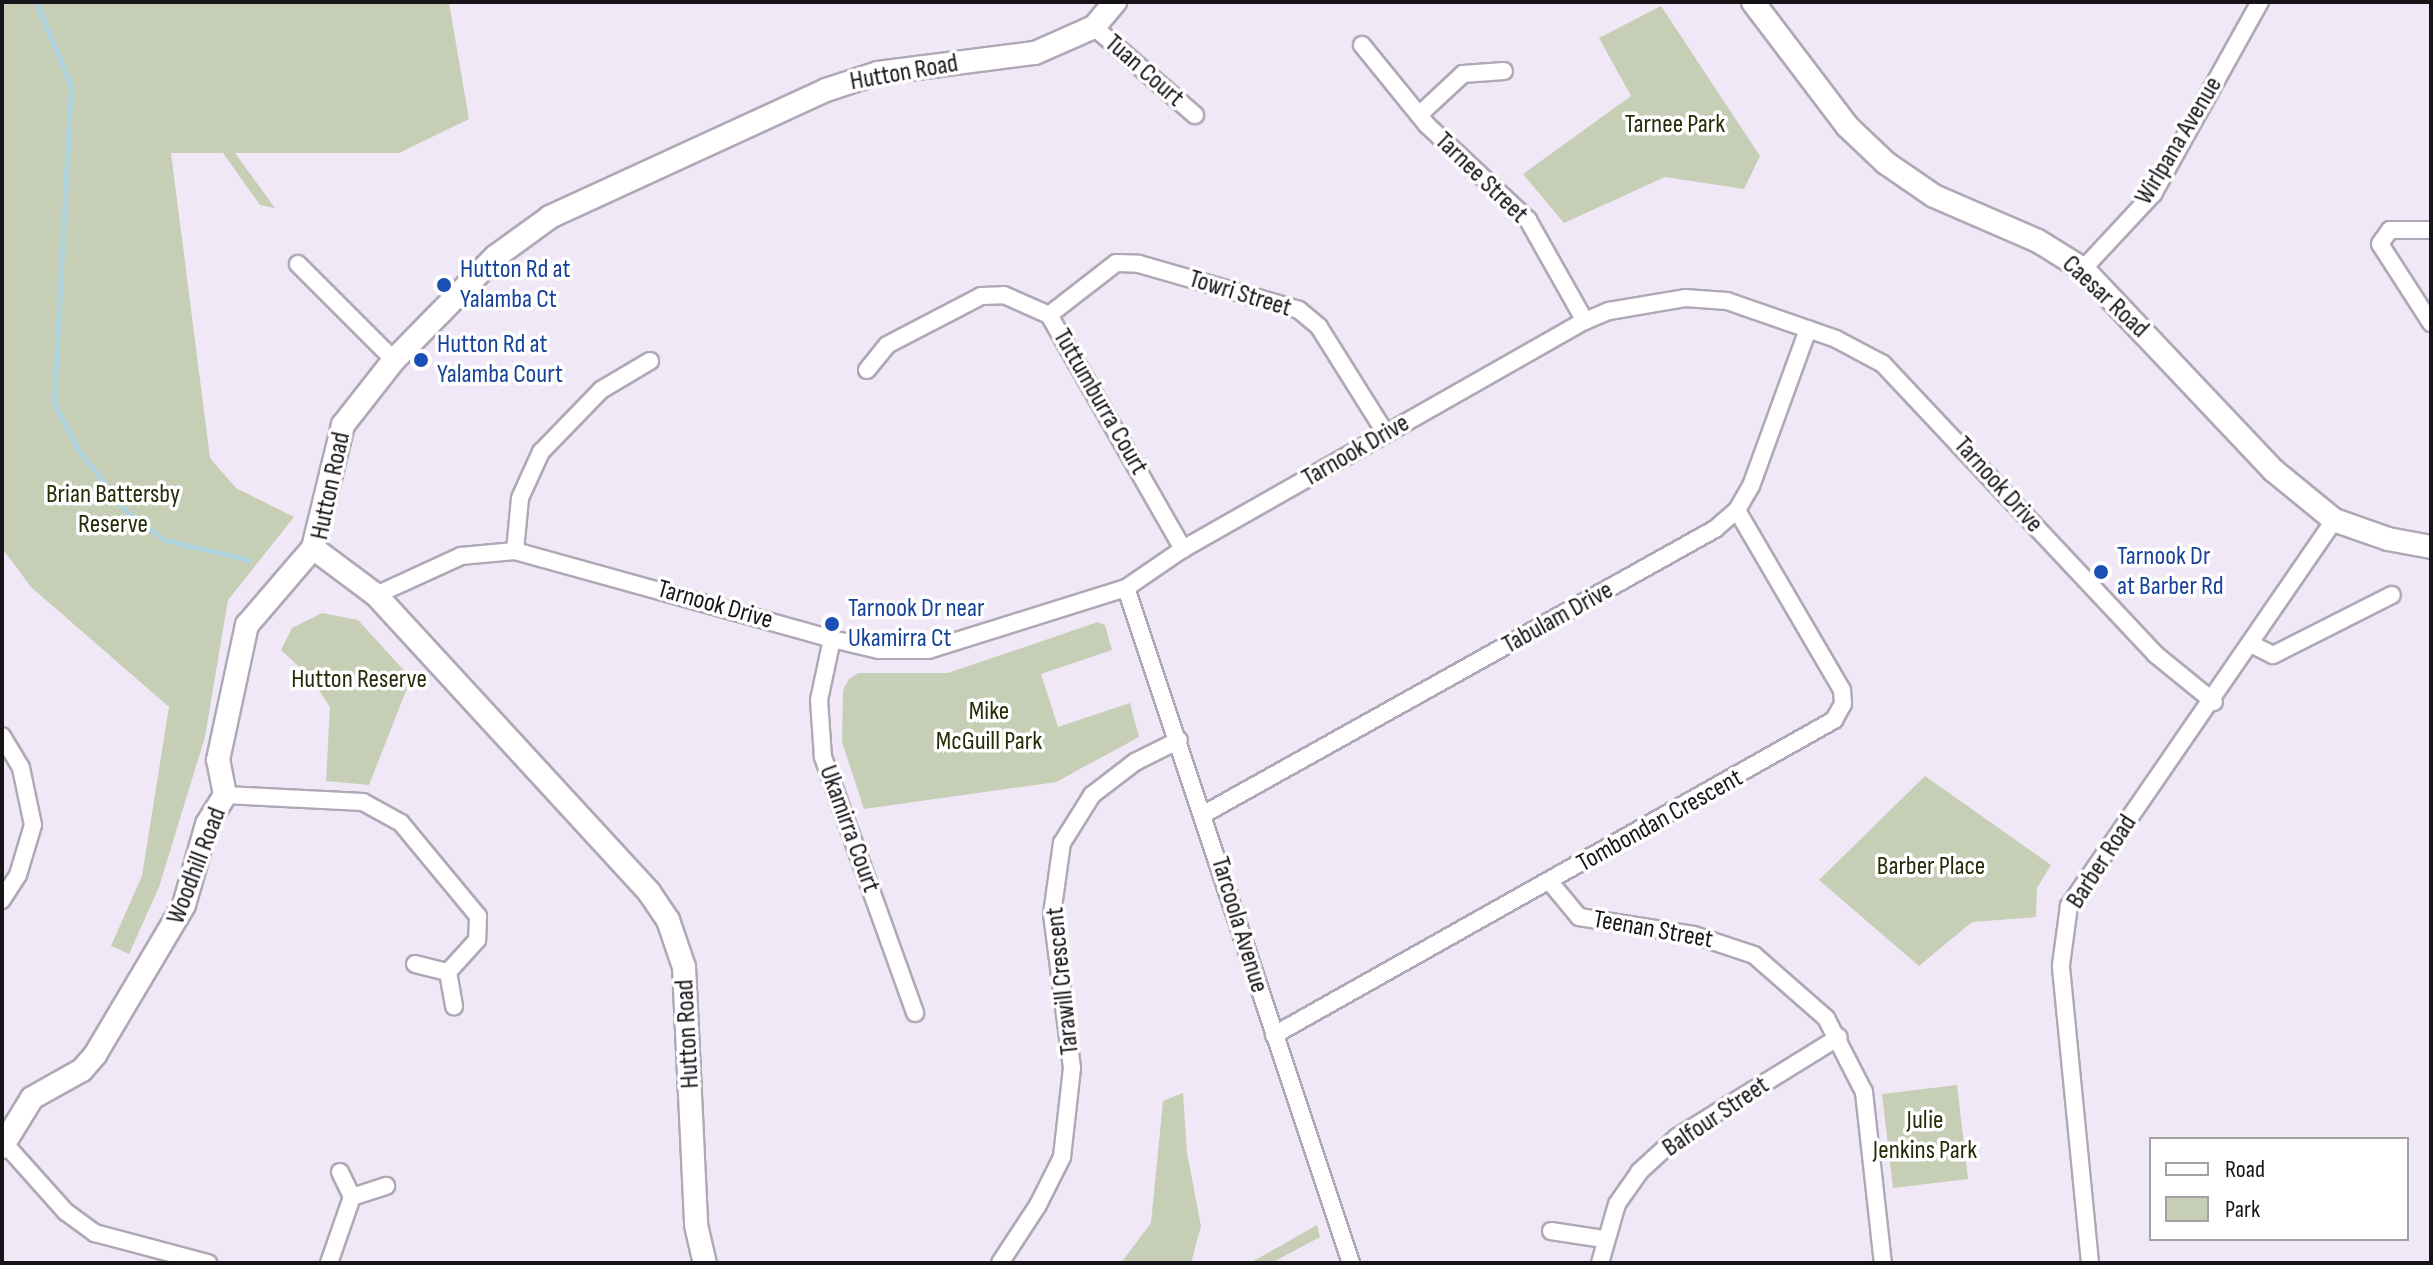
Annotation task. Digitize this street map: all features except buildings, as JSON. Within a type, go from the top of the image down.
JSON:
[{"type":"street","name":"Hutton Road","points":[[705,1263],[696,1225],[684,967],[668,920],[649,892],[376,595],[313,548],[343,425],[394,360],[495,257],[550,217],[855,78],[1035,53],[1094,27],[1115,2]]},
{"type":"street","name":"Caesar Road","points":[[1753,2],[1847,126],[1886,163],[1934,196],[2038,241],[2083,269],[2273,470],[2334,520],[2388,539],[2431,547]]},
{"type":"street","name":"Wirlpana Avenue","points":[[2083,269],[2153,194],[2260,2]]},
{"type":"street","name":"Tuan Court","points":[[1094,27],[1195,115]]},
{"type":"street","name":"Tarnee Street","points":[[1362,45],[1419,115],[1528,220],[1585,321]]},
{"type":"street","points":[[1419,115],[1463,74],[1504,71]]},
{"type":"street","points":[[2431,230],[2390,230],[2380,244],[2431,323]]},
{"type":"street","name":"Towri Street","points":[[1049,315],[1116,263],[1139,264],[1299,310],[1319,327],[1386,434]]},
{"type":"street","points":[[298,264],[394,360]]},
{"type":"street","name":"Tuttumburra Court","points":[[867,370],[887,345],[981,296],[1004,295],[1049,315],[1183,549]]},
{"type":"street","name":"Tarnook Drive","points":[[376,595],[461,556],[515,551],[832,639],[879,650],[928,650],[1126,588],[1183,549],[1585,321],[1609,311],[1685,298],[1727,301],[1808,329],[1883,364],[2155,654],[2214,702]]},
{"type":"street","points":[[1737,510],[1808,329]]},
{"type":"street","points":[[515,551],[520,498],[527,473],[541,452],[601,390],[650,361]]},
{"type":"street","name":"Tabulam Drive","points":[[1204,814],[1702,537],[1737,510]]},
{"type":"street","name":"Tombondan Crescent","points":[[1274,1035],[1834,720],[1843,704],[1836,677],[1737,510]]},
{"type":"street","name":"Barber Road","points":[[2090,1263],[2062,934],[2081,885],[2214,702],[2334,520]]},
{"type":"street","name":"Woodhill Road","points":[[4,1146],[32,1098],[82,1070],[95,1055],[159,956],[188,895],[207,824],[225,795],[218,760],[247,625],[313,548]]},
{"type":"street","name":"Tarcoola Avenue","points":[[1126,588],[1204,814],[1351,1263]]},
{"type":"street","points":[[2253,645],[2273,655],[2392,595]]},
{"type":"street","name":"Ukamirra Court","points":[[832,639],[819,700],[823,757],[915,1013]]},
{"type":"street","points":[[2,736],[21,768],[33,825],[18,875],[2,900]]},
{"type":"street","name":"Tarawill Crescent","points":[[1000,1263],[1038,1205],[1062,1157],[1072,1068],[1052,914],[1062,843],[1092,795],[1135,762],[1179,740]]},
{"type":"street","points":[[225,795],[363,802],[401,823],[478,916],[477,940],[448,972]]},
{"type":"street","name":"Teenan Street","points":[[1550,882],[1579,917],[1694,935],[1754,955],[1812,1002],[1839,1037],[1864,1092],[1883,1263]]},
{"type":"street","points":[[415,964],[448,972]]},
{"type":"street","points":[[448,972],[454,1006]]},
{"type":"street","name":"Balfour Street","points":[[1600,1263],[1603,1239],[1617,1204],[1639,1172],[1677,1137],[1839,1037]]},
{"type":"street","points":[[4,1146],[66,1212],[95,1233],[208,1263]]},
{"type":"street","points":[[329,1263],[352,1197],[340,1172]]},
{"type":"street","points":[[352,1197],[386,1186]]},
{"type":"street","points":[[1551,1231],[1603,1239]]},
{"type":"green space","name":"Brian Battersby Reserve","points":[[2,2],[449,3],[469,119],[399,153],[235,153],[275,208],[260,205],[223,153],[171,153],[210,458],[236,488],[294,517],[228,600],[205,737],[159,887],[129,954],[111,946],[142,876],[169,707],[31,587],[2,548]]},
{"type":"green space","name":"Tarnee Park","points":[[1661,6],[1760,156],[1744,189],[1665,177],[1564,223],[1523,174],[1631,96],[1599,38]]},
{"type":"green space","name":"Hutton Reserve","points":[[322,613],[358,620],[411,678],[369,785],[326,781],[330,707],[310,677],[281,650],[292,628]]},
{"type":"green space","name":"Mike McGuill Park","points":[[1098,622],[1105,625],[1112,650],[1041,674],[1058,727],[1130,703],[1139,737],[1056,782],[864,809],[842,742],[843,690],[849,679],[858,673],[948,673]]},
{"type":"green space","name":"Barber Place","points":[[1925,776],[2051,865],[2037,888],[2036,917],[1972,922],[1919,966],[1819,880]]},
{"type":"green space","name":"Julie Jenkins Park","points":[[1957,1085],[1968,1179],[1893,1188],[1882,1094]]},
{"type":"green space","points":[[1183,1093],[1187,1153],[1201,1226],[1191,1263],[1121,1263],[1151,1223],[1163,1101]]},
{"type":"green space","points":[[1317,1225],[1320,1237],[1271,1263],[1250,1263]]},
{"type":"waterway","points":[[36,2],[71,86],[54,403],[77,448],[127,512],[165,540],[249,560]]},
{"type":"place","name":"Hutton Rd at Yalamba Ct","points":[[444,285]]},
{"type":"place","name":"Hutton Rd at Yalamba Court","points":[[421,360]]},
{"type":"place","name":"Tarnook Dr at Barber Rd","points":[[2101,572]]},
{"type":"place","name":"Tarnook Dr near Ukamirra Ct","points":[[832,624]]}]
